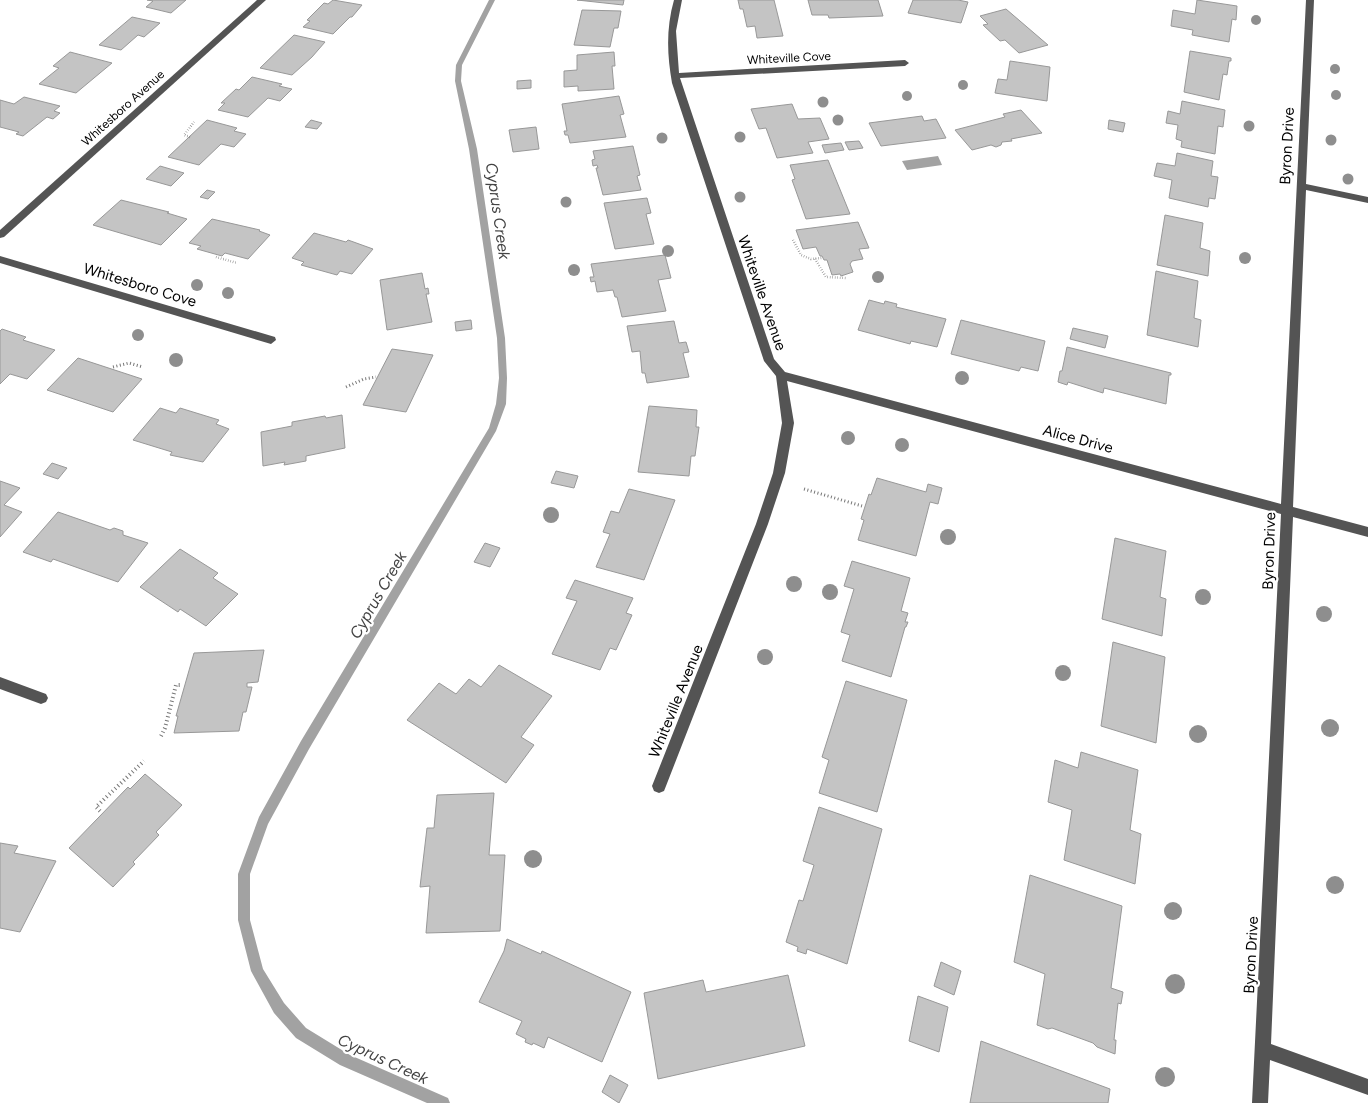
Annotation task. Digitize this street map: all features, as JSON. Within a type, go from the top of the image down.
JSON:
[{"type":"street","name":"Whitesboro Avenue","points":[[0,235],[262,0]]},
{"type":"street","name":"Whiteville Avenue","points":[[659,786],[762,524],[779,473],[788,423],[781,375],[769,361],[687,118],[675,76],[672,43],[678,0]]},
{"type":"street","name":"Byron Drive","points":[[1260,1103],[1310,0]]},
{"type":"street","name":"Whiteville Cove","points":[[675,76],[905,63]]},
{"type":"street","points":[[1301,186],[1368,200]]},
{"type":"street","name":"Whitesboro Cove","points":[[0,259],[271,340]]},
{"type":"street","name":"Alice Drive","points":[[781,375],[1368,532]]},
{"type":"street","points":[[0,683],[41,698]]},
{"type":"street","points":[[1263,1049],[1368,1087]]},
{"type":"path","points":[[190,137],[184,135],[194,122]]},
{"type":"path","points":[[792,240],[801,256],[822,258]]},
{"type":"path","points":[[216,257],[237,263]]},
{"type":"path","points":[[815,258],[826,277],[837,280],[846,278]]},
{"type":"path","points":[[113,367],[129,363],[143,367]]},
{"type":"path","points":[[346,387],[364,379],[376,377]]},
{"type":"path","points":[[804,489],[862,506]]},
{"type":"path","points":[[161,736],[165,728],[176,685],[182,685]]},
{"type":"path","points":[[100,811],[96,807],[144,760]]},
{"type":"shaded area","points":[[938,156],[942,165],[907,170],[902,161]]},
{"type":"building","points":[[147,0],[186,0],[171,13],[146,7],[153,1]]},
{"type":"building","points":[[333,0],[362,5],[333,34],[303,27],[310,21],[307,20],[324,3],[328,4]]},
{"type":"building","points":[[577,0],[624,0],[623,5]]},
{"type":"building","points":[[738,0],[774,0],[783,36],[757,38],[755,26],[747,27],[743,9],[740,9]]},
{"type":"building","points":[[808,0],[878,0],[883,16],[829,18],[828,15],[812,15]]},
{"type":"building","points":[[913,0],[958,0],[968,2],[961,23],[908,13]]},
{"type":"building","points":[[1197,0],[1237,6],[1236,20],[1232,19],[1229,42],[1192,35],[1193,30],[1171,26],[1173,10],[1195,14]]},
{"type":"building","points":[[1006,9],[1048,45],[1019,53],[1005,40],[1000,41],[983,25],[988,24],[980,16]]},
{"type":"building","points":[[582,10],[621,11],[618,28],[614,28],[610,47],[574,45]]},
{"type":"building","points":[[132,17],[160,23],[144,37],[138,35],[121,50],[99,45]]},
{"type":"building","points":[[294,35],[325,42],[292,75],[260,68]]},
{"type":"building","points":[[1190,51],[1231,58],[1227,75],[1223,74],[1219,100],[1184,92]]},
{"type":"building","points":[[70,52],[112,63],[76,93],[39,84],[59,68],[53,66]]},
{"type":"building","points":[[614,52],[615,66],[612,66],[614,89],[578,91],[578,86],[564,87],[564,71],[577,70],[577,55]]},
{"type":"building","points":[[1010,61],[1050,67],[1047,101],[995,93],[998,79],[1007,80]]},
{"type":"building","points":[[252,77],[282,84],[279,86],[292,89],[280,101],[268,98],[248,117],[218,110],[225,103],[221,103],[236,89],[239,90]]},
{"type":"building","points":[[531,80],[531,88],[517,89],[517,81]]},
{"type":"building","points":[[619,96],[624,114],[620,115],[626,137],[570,143],[568,135],[565,135],[564,131],[567,131],[562,104]]},
{"type":"building","points":[[24,97],[60,106],[54,111],[60,113],[53,119],[47,117],[23,136],[16,134],[19,132],[0,127],[0,100],[14,104]]},
{"type":"building","points":[[1182,101],[1225,110],[1223,127],[1218,126],[1215,154],[1181,147],[1182,141],[1176,139],[1178,125],[1166,123],[1168,111],[1180,114]]},
{"type":"building","points":[[792,104],[798,119],[820,118],[829,139],[808,142],[813,153],[777,158],[766,128],[759,129],[751,109]]},
{"type":"building","points":[[1021,110],[1042,133],[1011,139],[1012,141],[1002,142],[1001,145],[996,147],[991,145],[972,150],[955,130],[1005,117],[1003,114]]},
{"type":"building","points":[[922,116],[924,121],[936,119],[946,138],[881,146],[869,123]]},
{"type":"building","points":[[207,120],[237,128],[234,131],[246,134],[234,147],[221,144],[199,165],[168,157]]},
{"type":"building","points":[[311,120],[322,123],[317,129],[305,127]]},
{"type":"building","points":[[1109,120],[1125,123],[1123,132],[1108,129]]},
{"type":"building","points":[[536,127],[539,149],[513,152],[509,130]]},
{"type":"building","points":[[859,141],[863,148],[849,150],[845,142]]},
{"type":"building","points":[[841,143],[844,150],[825,153],[822,145]]},
{"type":"building","points":[[633,146],[640,175],[637,176],[641,190],[603,195],[596,168],[598,168],[597,165],[593,166],[592,160],[595,159],[593,151]]},
{"type":"building","points":[[1177,153],[1213,161],[1211,176],[1218,177],[1215,199],[1209,198],[1208,207],[1169,198],[1172,180],[1154,176],[1157,163],[1175,166]]},
{"type":"building","points":[[828,160],[850,214],[806,219],[792,180],[795,179],[790,165]]},
{"type":"building","points":[[160,166],[184,173],[171,186],[146,179]]},
{"type":"building","points":[[207,190],[215,192],[208,199],[200,197]]},
{"type":"building","points":[[647,198],[651,213],[646,214],[654,244],[615,249],[604,203]]},
{"type":"building","points":[[121,200],[169,212],[167,213],[187,219],[161,245],[93,225]]},
{"type":"building","points":[[1165,215],[1203,223],[1200,248],[1210,251],[1208,276],[1157,265]]},
{"type":"building","points":[[212,219],[260,230],[270,235],[248,259],[225,253],[222,256],[197,249],[201,246],[189,243]]},
{"type":"building","points":[[858,222],[869,248],[859,249],[863,259],[852,261],[850,264],[853,272],[841,276],[840,274],[832,275],[827,260],[820,256],[816,247],[803,249],[796,230]]},
{"type":"building","points":[[314,233],[346,242],[348,240],[373,249],[352,274],[340,271],[337,275],[301,265],[304,262],[292,258]]},
{"type":"building","points":[[665,255],[671,278],[658,280],[666,311],[622,317],[617,297],[615,297],[613,290],[597,292],[595,281],[591,282],[590,277],[594,277],[591,264]]},
{"type":"building","points":[[1156,271],[1198,281],[1194,318],[1201,320],[1198,347],[1147,335]]},
{"type":"building","points":[[422,273],[425,289],[428,288],[429,294],[426,294],[432,322],[387,330],[380,280]]},
{"type":"building","points":[[869,300],[884,304],[885,301],[897,304],[896,307],[946,319],[937,347],[911,341],[910,344],[858,330]]},
{"type":"building","points":[[471,320],[472,329],[456,331],[455,322]]},
{"type":"building","points":[[961,320],[1045,341],[1038,371],[1021,367],[1019,371],[951,354]]},
{"type":"building","points":[[674,321],[679,343],[686,342],[689,352],[683,353],[689,377],[647,383],[645,373],[642,373],[640,351],[632,352],[627,326]]},
{"type":"building","points":[[1073,328],[1108,336],[1105,348],[1070,339]]},
{"type":"building","points":[[2,329],[26,337],[23,340],[55,350],[27,379],[10,374],[0,384],[0,331]]},
{"type":"building","points":[[1067,347],[1171,373],[1169,375],[1166,404],[1104,388],[1103,393],[1068,382],[1067,385],[1058,382]]},
{"type":"building","points":[[392,349],[433,355],[406,412],[363,405]]},
{"type":"building","points":[[78,358],[142,379],[113,412],[47,390]]},
{"type":"building","points":[[649,406],[697,410],[696,427],[699,427],[695,456],[691,456],[689,476],[638,472]]},
{"type":"building","points":[[160,408],[176,413],[180,408],[219,420],[216,424],[229,429],[203,462],[170,455],[172,452],[133,440]]},
{"type":"building","points":[[342,415],[345,448],[306,456],[306,461],[263,466],[261,432],[292,426],[292,422]]},
{"type":"building","points":[[52,463],[67,468],[58,479],[43,474]]},
{"type":"building","points":[[556,471],[578,476],[574,488],[551,483]]},
{"type":"building","points":[[877,478],[926,492],[928,484],[942,488],[938,504],[930,502],[916,556],[858,540],[864,520],[861,519],[869,494],[871,495]]},
{"type":"building","points":[[0,481],[20,488],[4,505],[22,512],[0,537]]},
{"type":"building","points":[[629,489],[675,500],[644,580],[596,567],[610,534],[603,532],[611,511],[619,513]]},
{"type":"building","points":[[58,512],[110,530],[114,528],[123,531],[123,535],[148,543],[118,582],[53,559],[51,562],[23,552]]},
{"type":"building","points":[[1115,538],[1166,551],[1160,597],[1166,599],[1162,636],[1102,619]]},
{"type":"building","points":[[485,543],[500,548],[490,567],[474,562]]},
{"type":"building","points":[[180,549],[218,573],[213,578],[238,594],[206,626],[180,609],[178,612],[140,587]]},
{"type":"building","points":[[852,561],[910,578],[901,611],[908,613],[905,622],[908,622],[891,677],[842,661],[850,635],[841,632],[854,589],[844,586]]},
{"type":"building","points":[[575,580],[633,598],[626,613],[632,615],[616,650],[610,648],[600,670],[552,654],[577,601],[566,598]]},
{"type":"building","points":[[1113,642],[1165,657],[1156,743],[1101,726]]},
{"type":"building","points":[[264,650],[258,682],[247,683],[247,687],[252,687],[246,712],[243,712],[239,731],[174,733],[178,716],[176,716],[194,653]]},
{"type":"building","points":[[499,665],[552,696],[521,737],[534,745],[506,783],[407,720],[439,683],[456,694],[469,679],[481,687]]},
{"type":"building","points":[[846,681],[907,700],[877,812],[819,793],[829,760],[822,757]]},
{"type":"building","points":[[1081,752],[1138,770],[1130,830],[1141,834],[1135,884],[1064,860],[1072,810],[1048,802],[1055,760],[1078,768]]},
{"type":"building","points":[[145,774],[182,805],[156,832],[159,835],[133,862],[135,864],[113,887],[69,848],[128,787],[130,789]]},
{"type":"building","points":[[494,793],[489,855],[505,855],[500,931],[426,933],[430,886],[420,887],[427,828],[434,828],[437,795]]},
{"type":"building","points":[[819,807],[882,829],[847,964],[807,949],[806,954],[797,951],[798,947],[786,942],[799,900],[803,901],[814,865],[803,861]]},
{"type":"building","points":[[0,843],[18,846],[14,853],[56,861],[20,932],[0,928]]},
{"type":"building","points":[[1030,875],[1122,906],[1111,988],[1123,992],[1121,1004],[1118,1003],[1114,1040],[1116,1040],[1115,1054],[1097,1047],[1093,1043],[1052,1028],[1048,1029],[1037,1025],[1045,974],[1014,962]]},
{"type":"building","points":[[507,939],[541,954],[542,951],[631,992],[602,1062],[548,1037],[544,1048],[525,1042],[526,1039],[516,1034],[522,1021],[479,1002],[504,951]]},
{"type":"building","points":[[941,962],[961,971],[954,995],[934,986]]},
{"type":"building","points":[[788,975],[805,1046],[658,1079],[644,993],[703,980],[706,992]]},
{"type":"building","points":[[918,996],[948,1007],[939,1052],[909,1041]]},
{"type":"building","points":[[981,1041],[1110,1089],[1108,1103],[970,1103]]},
{"type":"building","points":[[610,1075],[628,1085],[619,1103],[602,1092]]},
{"type":"waterway","name":"Cyprus Creek","points":[[443,1103],[345,1060],[301,1033],[279,1008],[257,971],[244,920],[244,874],[263,821],[305,745],[493,428],[501,404],[503,378],[501,338],[473,149],[458,81],[459,65],[492,0]]}]
